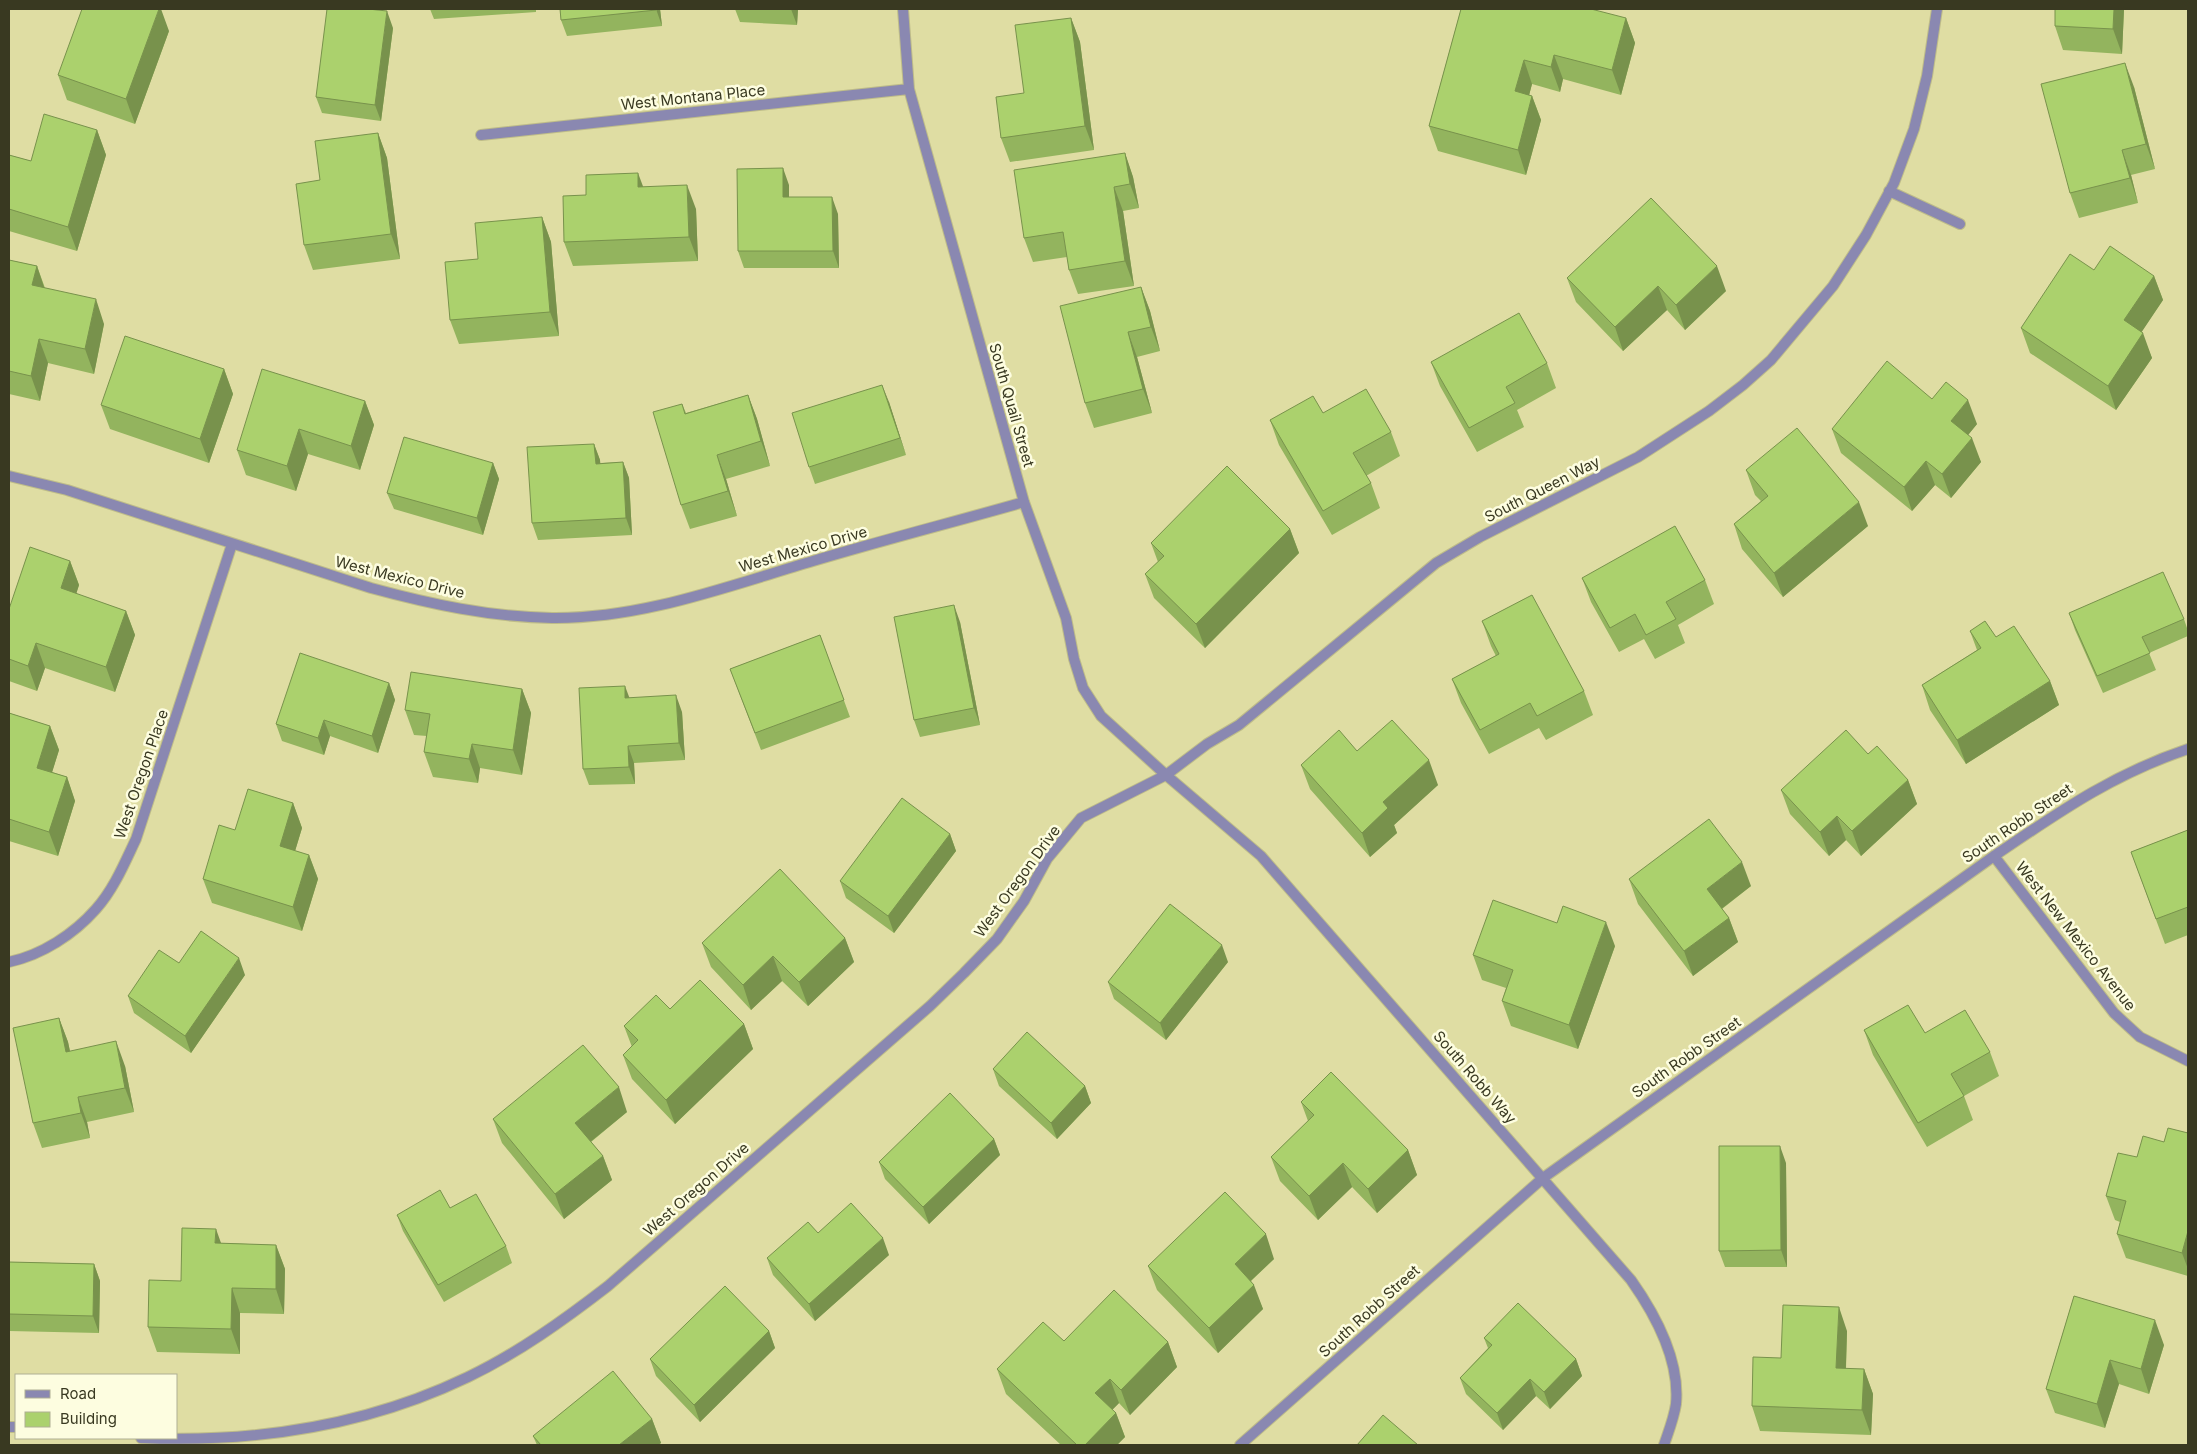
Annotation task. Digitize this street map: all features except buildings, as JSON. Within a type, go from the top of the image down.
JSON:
[{"type":"street","name":"South Quail Street","points":[[903,9],[909,89],[1024,502],[1066,618],[1074,659],[1083,688],[1101,716],[1166,775]]},
{"type":"street","name":"South Queen Way","points":[[1166,775],[1206,744],[1239,725],[1436,563],[1480,537],[1638,457],[1676,434],[1743,386],[1771,360],[1832,286],[1866,235],[1889,191],[1914,129],[1927,76],[1937,9]]},
{"type":"street","name":"West Montana Place","points":[[481,136],[909,89]]},
{"type":"street","points":[[1889,191],[1960,224]]},
{"type":"street","name":"West Mexico Drive","points":[[9,476],[66,490],[371,588],[420,601],[502,615],[554,618],[604,615],[656,607],[821,558],[1024,502]]},
{"type":"street","name":"West Oregon Place","points":[[9,962],[24,959],[55,944],[97,908],[117,878],[136,839],[232,544]]},
{"type":"street","name":"South Robb Street","points":[[1240,1445],[1543,1178],[1994,856],[2066,807],[2113,779],[2157,759],[2188,748]]},
{"type":"street","name":"South Robb Way","points":[[1166,775],[1261,856],[1631,1280],[1652,1310],[1662,1335],[1674,1380],[1676,1404],[1664,1445]]},
{"type":"street","name":"West Oregon Drive","points":[[178,1438],[230,1438],[276,1434],[325,1426],[378,1413],[421,1398],[470,1376],[562,1321],[608,1286],[930,1006],[997,939],[1024,900],[1047,860],[1081,818],[1166,775]]},
{"type":"street","name":"West New Mexico Avenue","points":[[1994,856],[2114,1013],[2140,1037],[2188,1061]]}]
